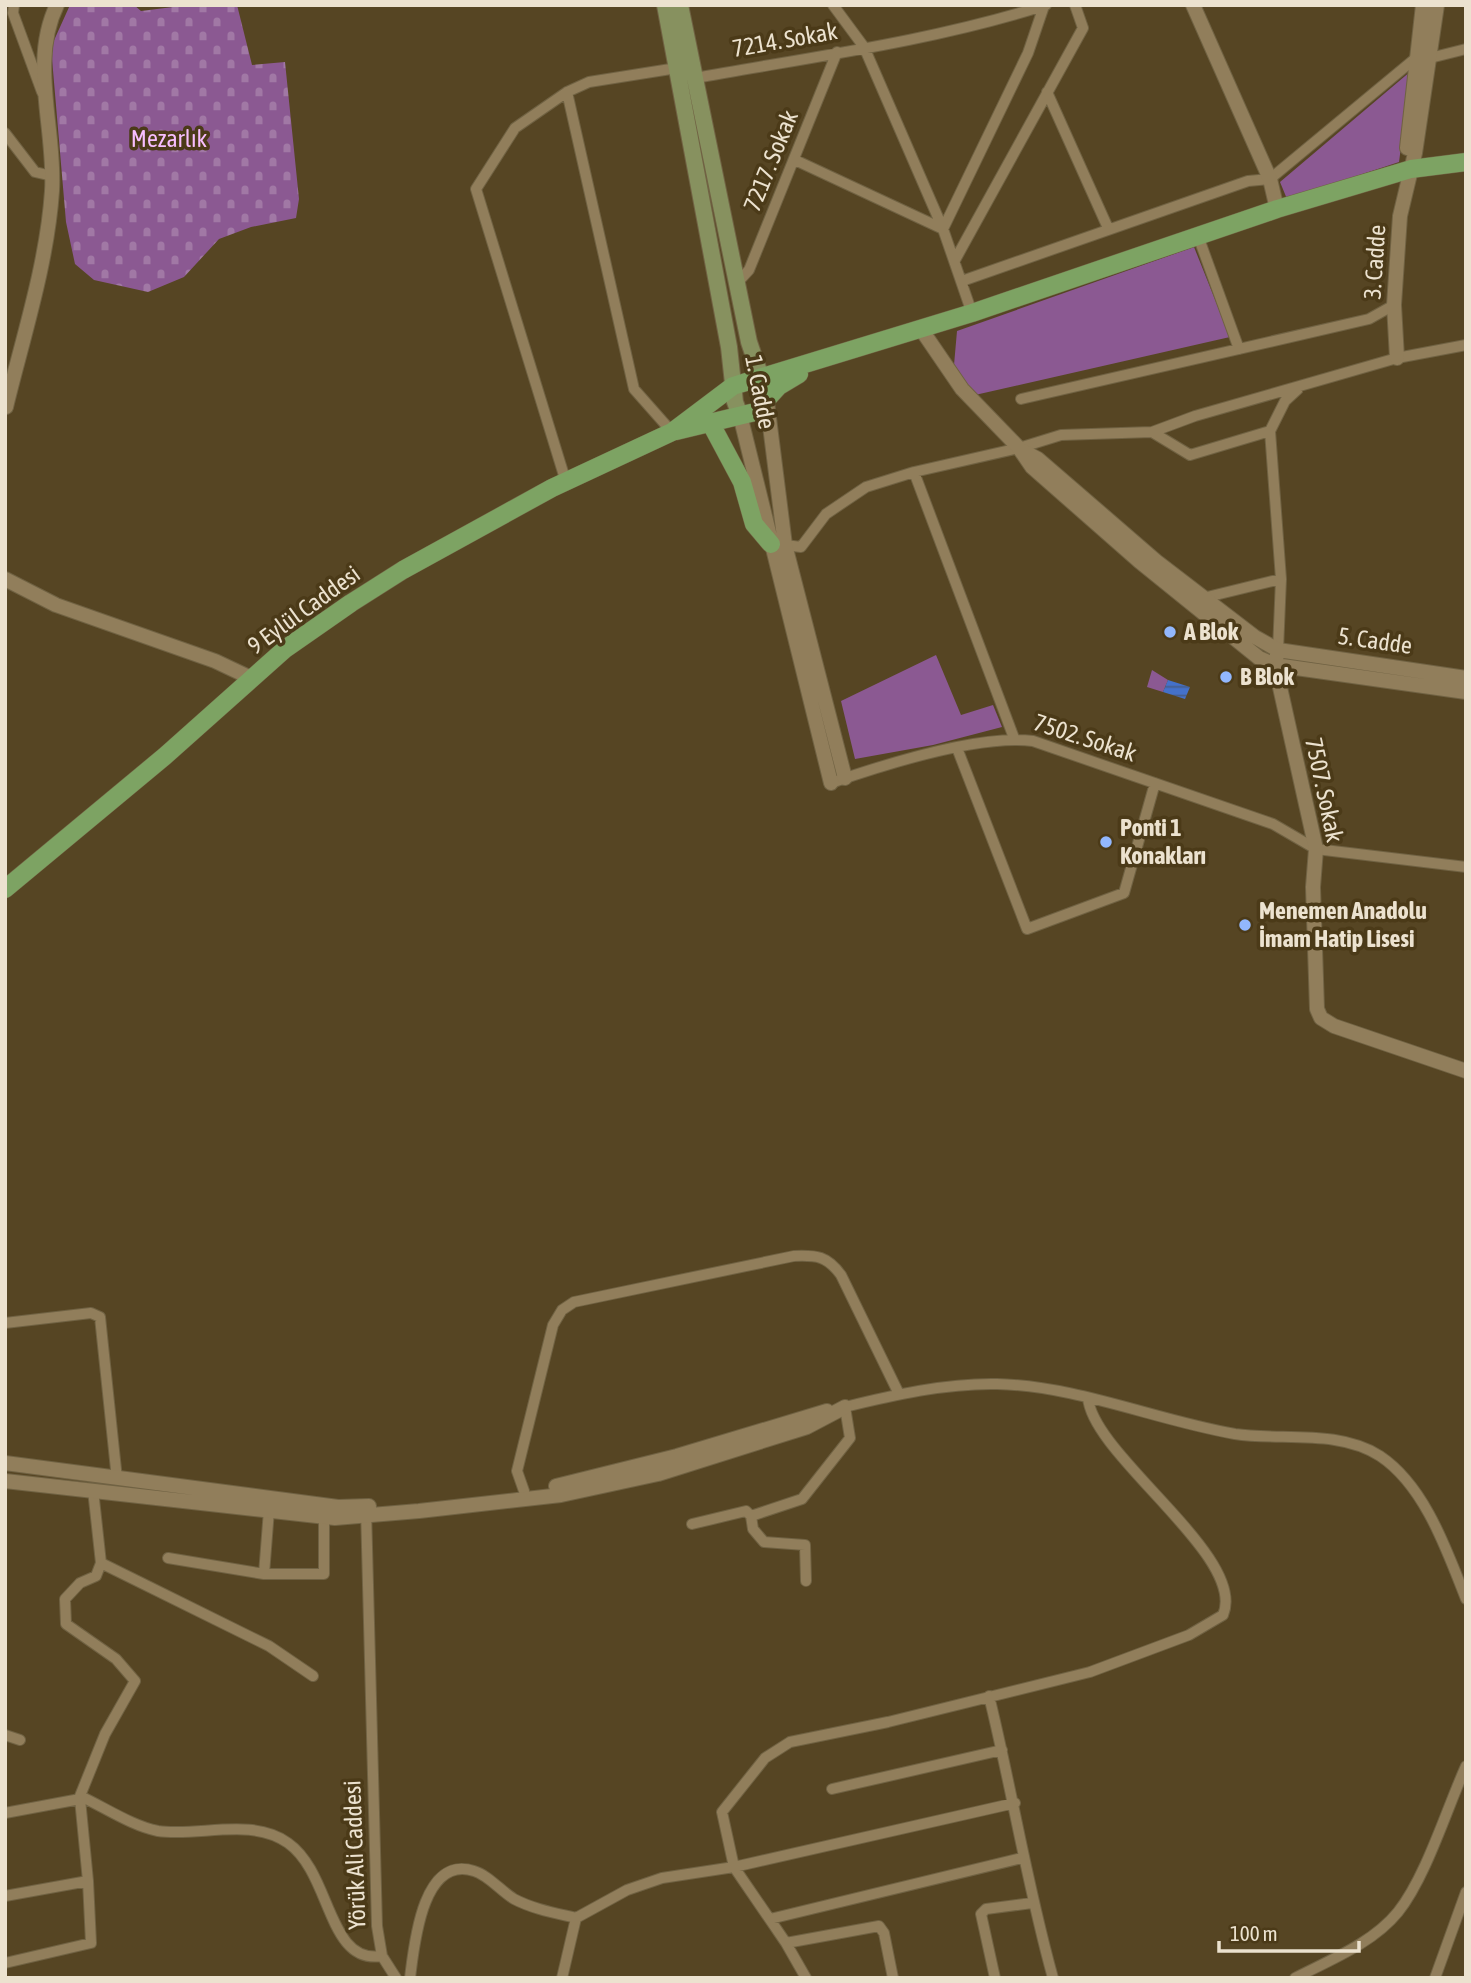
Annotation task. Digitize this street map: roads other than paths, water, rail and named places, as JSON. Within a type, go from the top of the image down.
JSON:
[{"type":"main road","name":"1. Cadde","points":[[665,5],[740,415]]},
{"type":"main road","name":"1. Cadde","points":[[680,5],[749,342],[761,375],[766,402]]},
{"type":"main road","name":"9 Eylül Caddesi","points":[[5,889],[285,649],[351,603],[404,570],[566,482],[672,432],[733,386],[761,375],[777,374],[815,363],[972,313],[1277,209],[1411,169],[1466,162]]},
{"type":"main road","name":"9 Eylül Caddesi","points":[[672,432],[711,425],[755,412],[779,386],[815,363]]},
{"type":"main road","points":[[711,425],[742,482],[754,524],[778,545]]},
{"type":"street","points":[[14,5],[13,13],[47,106]]},
{"type":"street","points":[[6,408],[39,265],[52,176],[45,40],[57,5]]},
{"type":"street","points":[[1004,5],[1010,17]]},
{"type":"street","points":[[943,229],[1028,53],[1045,5]]},
{"type":"street","name":"7214. Sokak","points":[[695,78],[1010,17],[1045,5]]},
{"type":"street","points":[[955,260],[1083,28],[1075,5]]},
{"type":"street","points":[[1193,5],[1270,179],[1277,209]]},
{"type":"street","name":"3. Cadde","points":[[1423,5],[1424,57]]},
{"type":"street","name":"3. Cadde","points":[[1397,358],[1394,305],[1401,216],[1411,169],[1424,57],[1437,5]]},
{"type":"street","points":[[838,8],[864,47],[943,229],[972,313]]},
{"type":"street","points":[[962,281],[1248,181],[1270,179],[1424,57],[1466,49]]},
{"type":"street","name":"7217. Sokak","points":[[737,283],[748,270],[837,52]]},
{"type":"street","points":[[566,482],[476,189],[515,128],[567,92],[589,82],[677,68]]},
{"type":"street","points":[[567,92],[634,388],[672,432]]},
{"type":"street","points":[[1047,92],[1108,228]]},
{"type":"street","points":[[5,133],[35,172],[52,176]]},
{"type":"street","points":[[795,160],[943,229]]},
{"type":"street","points":[[1198,236],[1239,349]]},
{"type":"street","points":[[1021,399],[1369,319],[1394,305]]},
{"type":"street","points":[[921,329],[962,390],[1019,448],[1032,467],[1139,561],[1259,658],[1275,665],[1466,692]]},
{"type":"street","points":[[778,545],[801,547],[826,514],[866,487],[914,472],[1019,448],[1061,435],[1153,432],[1195,416],[1397,358],[1466,345]]},
{"type":"street","points":[[1275,665],[1281,579],[1270,431],[1285,401],[1300,387]]},
{"type":"street","name":"1. Cadde","points":[[766,402],[778,545]]},
{"type":"street","name":"1. Cadde","points":[[740,415],[778,545],[838,780]]},
{"type":"street","points":[[1153,432],[1190,455],[1270,431]]},
{"type":"street","points":[[1019,448],[1038,460],[1203,598],[1278,650]]},
{"type":"street","points":[[914,472],[1014,738]]},
{"type":"street","points":[[5,579],[56,605],[215,661],[253,679]]},
{"type":"street","points":[[1203,598],[1281,579]]},
{"type":"street","name":"5. Cadde","points":[[1278,650],[1466,678]]},
{"type":"street","name":"7507. Sokak","points":[[1275,665],[1316,849],[1313,887],[1317,1009],[1321,1018],[1334,1026],[1466,1071]]},
{"type":"street","name":"7502. Sokak","points":[[838,780],[957,748],[1014,738],[1033,741],[1273,824],[1316,849]]},
{"type":"street","points":[[957,748],[1027,929],[1124,893],[1155,783]]},
{"type":"street","points":[[1316,849],[1466,867]]},
{"type":"street","points":[[524,1491],[517,1471],[553,1325],[562,1310],[574,1302],[794,1256],[817,1255],[830,1261],[841,1275],[899,1394]]},
{"type":"street","points":[[5,1323],[91,1313],[100,1317],[117,1479]]},
{"type":"street","points":[[5,1481],[324,1516],[573,1483],[899,1394],[996,1384],[1088,1398],[1235,1434],[1345,1443],[1380,1456],[1398,1472],[1423,1505],[1466,1599]]},
{"type":"street","points":[[806,1978],[786,1943],[734,1867],[722,1812],[772,1752],[790,1742],[888,1723],[1090,1672],[1209,1625],[1223,1615],[1226,1609],[1226,1593],[1198,1544],[1096,1424],[1088,1398]]},
{"type":"street","points":[[5,1463],[366,1511],[561,1495],[659,1474],[807,1427],[845,1407]]},
{"type":"street","points":[[751,1516],[802,1499],[832,1465],[850,1438],[845,1407]]},
{"type":"street","points":[[5,1963],[91,1943],[80,1798],[105,1734],[135,1681],[116,1659],[66,1624],[65,1600],[80,1583],[96,1576],[101,1563],[93,1490]]},
{"type":"street","points":[[264,1574],[269,1510]]},
{"type":"street","name":"Yörük Ali Caddesi","points":[[80,1798],[153,1830],[186,1834],[260,1831],[286,1842],[308,1863],[319,1881],[342,1939],[349,1949],[363,1957],[382,1956],[377,1913],[366,1511]]},
{"type":"street","points":[[691,1524],[746,1511],[751,1516],[754,1529],[764,1542],[805,1545],[806,1581]]},
{"type":"street","points":[[168,1558],[264,1574],[324,1574],[324,1516]]},
{"type":"street","points":[[101,1563],[269,1646],[313,1676]]},
{"type":"street","points":[[989,1696],[1015,1803],[1022,1858],[1032,1903],[1053,1978]]},
{"type":"street","points":[[5,1735],[20,1740]]},
{"type":"street","points":[[832,1789],[1002,1750]]},
{"type":"street","points":[[1295,1978],[1361,1943],[1399,1911],[1416,1883],[1466,1766]]},
{"type":"street","points":[[5,1813],[80,1798]]},
{"type":"street","points":[[410,1978],[416,1935],[425,1899],[444,1876],[451,1872],[475,1871],[524,1904],[576,1918],[643,1883],[734,1867],[1015,1803]]},
{"type":"street","points":[[770,1919],[1022,1858]]},
{"type":"street","points":[[5,1896],[88,1881]]},
{"type":"street","points":[[1436,1978],[1466,1892]]},
{"type":"street","points":[[995,1978],[981,1914],[986,1909],[1032,1903]]},
{"type":"street","points":[[562,1978],[576,1918]]},
{"type":"street","points":[[786,1943],[879,1926],[884,1933],[893,1978]]},
{"type":"street","points":[[382,1956],[396,1978]]},
{"type":"water","points":[[1168,680],[1190,687],[1185,699],[1163,692]]},
{"type":"place","name":"A Blok","points":[[1170,632]]},
{"type":"place","name":"B Blok","points":[[1226,677]]},
{"type":"place","name":"Ponti 1 Konakları","points":[[1106,842]]},
{"type":"place","name":"Menemen Anadolu İmam Hatip Lisesi","points":[[1245,925]]},
{"type":"park label","name":"Mezarlık","points":[[169,139]]}]
